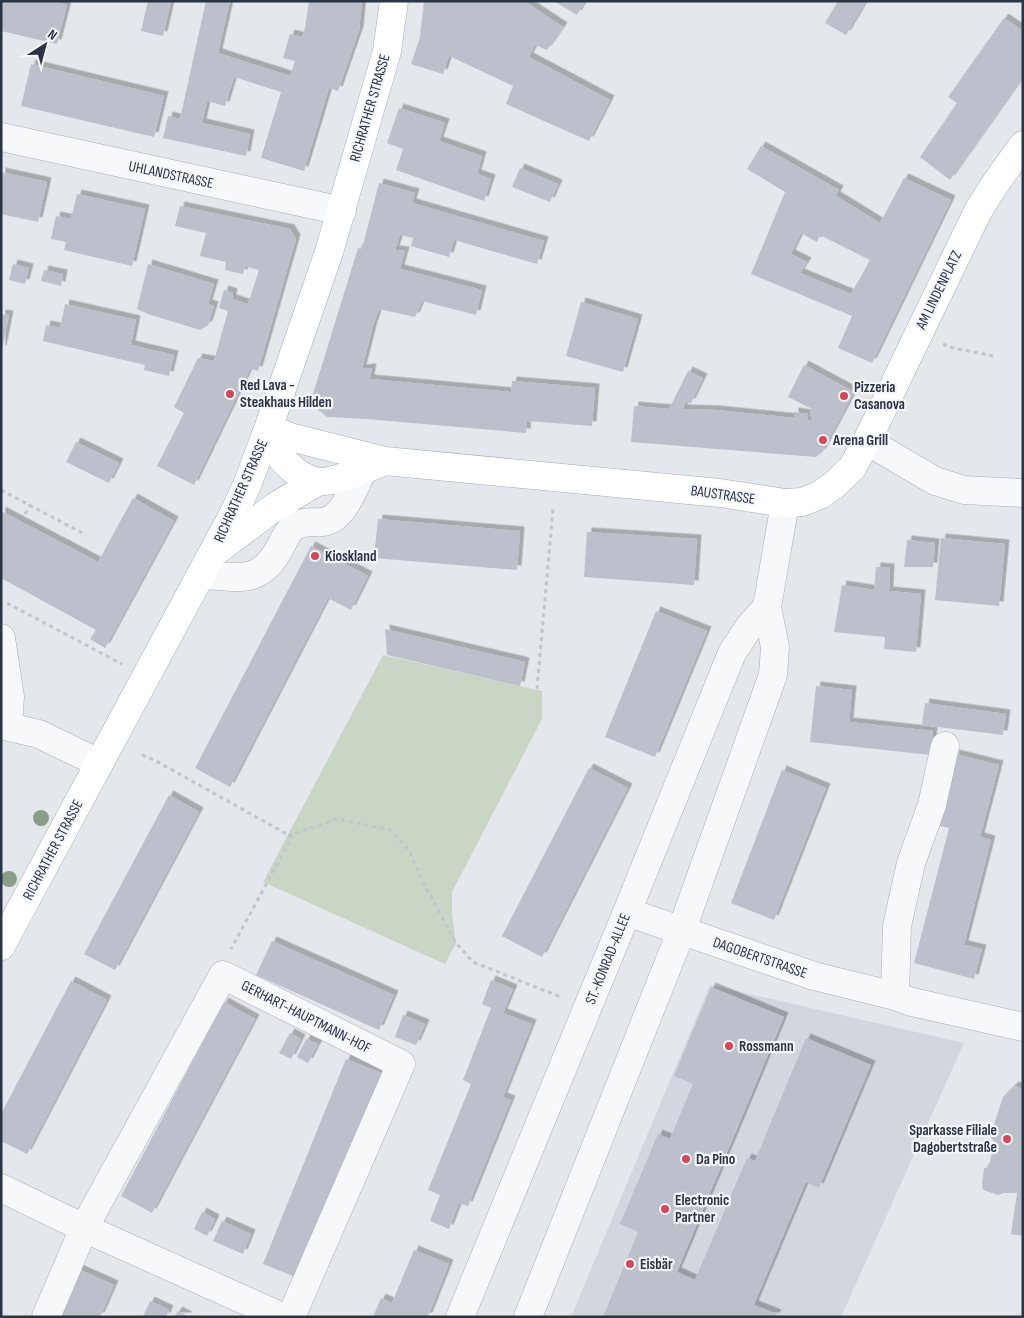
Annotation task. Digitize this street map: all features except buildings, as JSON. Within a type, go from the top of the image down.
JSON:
[{"type":"main road","name":"RICHRATHER STRASSE","points":[[1,946],[206,566],[246,486],[268,429],[342,211],[387,51],[394,1]]},
{"type":"main road","name":"AM LINDENPLATZ","points":[[867,441],[978,211],[1023,145]]},
{"type":"main road","name":"BAUSTRASSE","points":[[268,429],[374,466],[720,492],[785,503],[802,502],[820,495],[834,485],[852,468],[867,441]]},
{"type":"main road","points":[[268,429],[277,450],[286,463],[299,474],[317,482]]},
{"type":"main road","name":"BAUSTRASSE","points":[[206,566],[276,506],[317,482],[330,480],[374,466]]},
{"type":"street","name":"UHLANDSTRASSE","points":[[1,137],[342,211]]},
{"type":"street","points":[[867,441],[935,481],[964,490],[1023,493]]},
{"type":"street","points":[[206,566],[248,577],[259,574],[271,564],[288,534],[295,526],[307,522],[324,522],[334,518],[374,466]]},
{"type":"street","points":[[528,1317],[682,932],[773,675],[775,647],[766,607],[785,503]]},
{"type":"street","name":"ST.-KONRAD-ALLEE","points":[[460,1317],[732,653],[749,626],[766,607]]},
{"type":"street","points":[[1,638],[10,697],[4,725],[39,734],[99,763]]},
{"type":"street","points":[[895,996],[897,926],[912,863],[932,805],[945,746]]},
{"type":"street","name":"DAGOBERTSTRASSE","points":[[627,912],[814,976],[912,1002],[1023,1027]]},
{"type":"street","name":"GERHART-HAUPTMANN-HOF","points":[[46,1317],[84,1228],[223,975],[401,1064],[291,1317]]},
{"type":"street","points":[[1,1188],[84,1228],[282,1317]]},
{"type":"path","points":[[936,341],[949,347],[993,356]]},
{"type":"path","points":[[1,490],[86,536]]},
{"type":"path","points":[[25,514],[30,505]]},
{"type":"path","points":[[537,690],[553,510]]},
{"type":"path","points":[[8,603],[122,664]]},
{"type":"path","points":[[142,754],[292,837],[226,959],[223,975]]},
{"type":"path","points":[[288,836],[337,819],[390,830],[408,849],[425,886],[456,943],[473,962],[571,1001]]},
{"type":"shaded area","points":[[710,985],[964,1043],[841,1317],[571,1317]]},
{"type":"green space","points":[[383,655],[542,691],[542,719],[452,892],[452,915],[456,943],[445,964],[263,882]]},
{"type":"place","name":"Red Lava - Steakhaus Hilden","points":[[230,394]]},
{"type":"place","name":"Pizzeria Casanova","points":[[844,396]]},
{"type":"place","name":"Arena Grill","points":[[823,440]]},
{"type":"place","name":"Kioskland","points":[[315,556]]},
{"type":"place","name":"Rossmann","points":[[729,1046]]},
{"type":"place","name":"Sparkasse Filiale Dagobertstraße","points":[[1007,1139]]},
{"type":"place","name":"Da Pino","points":[[686,1159]]},
{"type":"place","name":"Electronic Partner","points":[[665,1209]]},
{"type":"place","name":"Eisbär","points":[[630,1264]]}]
